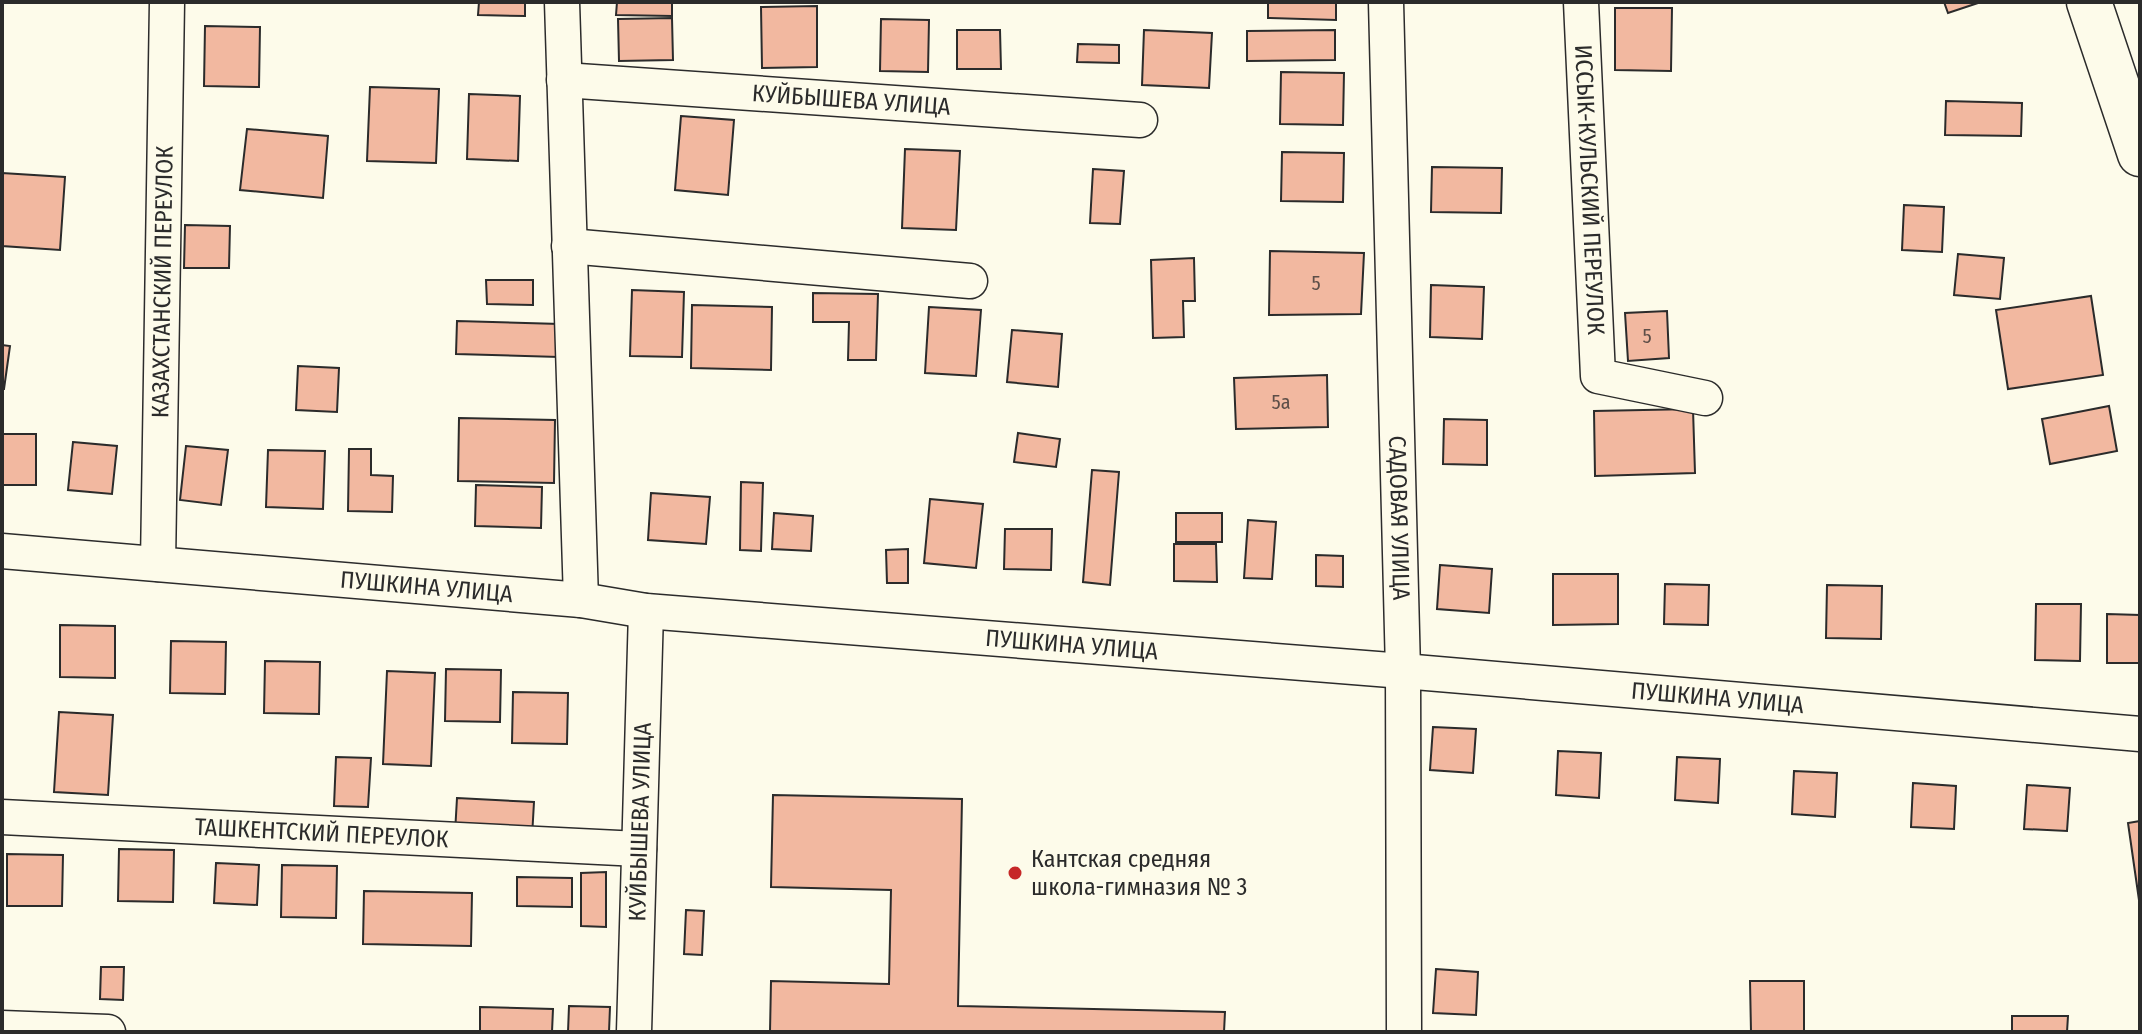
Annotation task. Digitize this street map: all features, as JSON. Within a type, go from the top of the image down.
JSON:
[{"type":"street","name":"КАЗАХСТАНСКИЙ ПЕРЕУЛОК","points":[[158,564],[167,2]]},
{"type":"street","points":[[562,2],[581,600]]},
{"type":"street","name":"САДОВАЯ УЛИЦА","points":[[1386,2],[1403,671],[1404,1032]]},
{"type":"street","name":"ИССЫК-КУЛЬСКИЙ ПЕРЕУЛОК","points":[[1581,2],[1598,376],[1705,398]]},
{"type":"street","points":[[2089,2],[2140,154]]},
{"type":"street","name":"КУЙБЫШЕВА УЛИЦА","points":[[564,80],[1140,120]]},
{"type":"street","points":[[569,246],[970,281]]},
{"type":"street","name":"ПУШКИНА УЛИЦА","points":[[2,551],[581,600],[646,611],[2140,734]]},
{"type":"street","name":"КУЙБЫШЕВА УЛИЦА","points":[[634,1032],[646,611]]},
{"type":"street","name":"ТАШКЕНТСКИЙ ПЕРЕУЛОК","points":[[2,817],[639,849]]},
{"type":"street","points":[[2,1028],[108,1032]]},
{"type":"building","points":[[479,2],[525,2],[525,16],[478,15]]},
{"type":"building","points":[[617,2],[672,2],[672,16],[616,15]]},
{"type":"building","points":[[1268,2],[1336,2],[1336,20],[1268,18]]},
{"type":"building","points":[[1944,2],[1981,2],[1948,13]]},
{"type":"building","points":[[817,6],[817,67],[762,68],[761,7]]},
{"type":"building","points":[[1615,8],[1672,8],[1671,71],[1615,70]]},
{"type":"building","points":[[672,18],[673,60],[619,61],[618,19]]},
{"type":"building","points":[[881,19],[929,20],[928,72],[880,71]]},
{"type":"building","points":[[205,26],[260,27],[259,87],[204,86]]},
{"type":"building","points":[[957,30],[1000,30],[1001,69],[957,69]]},
{"type":"building","points":[[1144,30],[1212,33],[1209,88],[1142,85]]},
{"type":"building","points":[[1335,30],[1335,60],[1247,61],[1247,31]]},
{"type":"building","points":[[1078,44],[1119,45],[1119,63],[1077,62]]},
{"type":"building","points":[[1281,72],[1344,73],[1343,125],[1280,124]]},
{"type":"building","points":[[370,87],[439,89],[436,163],[367,161]]},
{"type":"building","points":[[469,94],[520,96],[518,161],[467,159]]},
{"type":"building","points":[[1946,101],[2022,103],[2021,136],[1945,135]]},
{"type":"building","points":[[681,116],[734,120],[728,195],[675,190]]},
{"type":"building","points":[[247,129],[328,136],[323,198],[240,190]]},
{"type":"building","points":[[905,149],[960,151],[956,230],[902,228]]},
{"type":"building","points":[[1282,152],[1344,153],[1343,202],[1281,201]]},
{"type":"building","points":[[1432,167],[1502,168],[1501,213],[1431,212]]},
{"type":"building","points":[[1093,169],[1124,171],[1120,224],[1090,223]]},
{"type":"building","points":[[2,173],[65,177],[60,250],[2,246]]},
{"type":"building","points":[[1904,205],[1944,207],[1942,252],[1902,250]]},
{"type":"building","points":[[185,225],[230,226],[229,268],[184,268]]},
{"type":"building","points":[[1270,251],[1364,253],[1361,314],[1269,315]]},
{"type":"building","points":[[1958,254],[2004,258],[2000,299],[1954,295]]},
{"type":"building","points":[[1194,258],[1195,301],[1183,301],[1184,337],[1153,338],[1151,260]]},
{"type":"building","points":[[486,280],[533,280],[533,305],[487,304]]},
{"type":"building","points":[[1431,285],[1484,287],[1482,339],[1430,337]]},
{"type":"building","points":[[632,290],[684,292],[682,357],[630,356]]},
{"type":"building","points":[[813,293],[878,294],[876,360],[848,360],[849,322],[813,322]]},
{"type":"building","points":[[2091,296],[2103,375],[2008,389],[1996,310]]},
{"type":"building","points":[[692,305],[772,307],[771,370],[691,368]]},
{"type":"building","points":[[929,307],[981,310],[976,376],[925,373]]},
{"type":"building","points":[[1667,311],[1669,358],[1628,361],[1625,313]]},
{"type":"building","points":[[457,321],[560,324],[559,357],[456,354]]},
{"type":"building","points":[[1012,330],[1062,334],[1058,387],[1007,382]]},
{"type":"building","points":[[2,345],[10,346],[4,389],[2,389]]},
{"type":"building","points":[[298,366],[339,368],[337,412],[296,410]]},
{"type":"building","points":[[1327,375],[1328,427],[1236,429],[1234,378]]},
{"type":"building","points":[[2109,406],[2117,451],[2050,464],[2042,419]]},
{"type":"building","points":[[1693,409],[1695,473],[1595,476],[1594,411]]},
{"type":"building","points":[[459,418],[555,420],[554,483],[458,481]]},
{"type":"building","points":[[1444,419],[1487,420],[1487,465],[1443,464]]},
{"type":"building","points":[[1018,433],[1060,439],[1056,467],[1014,462]]},
{"type":"building","points":[[2,434],[36,434],[36,485],[2,485]]},
{"type":"building","points":[[73,442],[117,446],[112,494],[68,490]]},
{"type":"building","points":[[186,446],[228,450],[221,505],[180,500]]},
{"type":"building","points":[[349,449],[371,449],[371,475],[393,476],[392,512],[348,511]]},
{"type":"building","points":[[268,450],[325,451],[323,509],[266,507]]},
{"type":"building","points":[[1092,470],[1119,472],[1110,585],[1083,582]]},
{"type":"building","points":[[741,482],[763,483],[761,551],[740,550]]},
{"type":"building","points":[[476,485],[542,487],[541,528],[475,526]]},
{"type":"building","points":[[651,493],[710,497],[706,544],[648,540]]},
{"type":"building","points":[[930,499],[983,504],[976,568],[924,563]]},
{"type":"building","points":[[774,513],[813,516],[811,551],[772,549]]},
{"type":"building","points":[[1176,513],[1222,513],[1222,542],[1176,542]]},
{"type":"building","points":[[1248,520],[1276,522],[1272,579],[1244,578]]},
{"type":"building","points":[[1005,529],[1052,529],[1051,570],[1004,569]]},
{"type":"building","points":[[1174,544],[1216,544],[1217,582],[1174,581]]},
{"type":"building","points":[[908,549],[908,583],[887,583],[886,550]]},
{"type":"building","points":[[1316,555],[1343,556],[1343,587],[1316,586]]},
{"type":"building","points":[[1440,565],[1492,569],[1489,613],[1437,609]]},
{"type":"building","points":[[1553,574],[1618,574],[1618,624],[1553,625]]},
{"type":"building","points":[[1665,584],[1709,585],[1708,625],[1664,624]]},
{"type":"building","points":[[1827,585],[1882,586],[1881,639],[1826,638]]},
{"type":"building","points":[[2036,604],[2081,604],[2080,661],[2035,660]]},
{"type":"building","points":[[2107,614],[2140,615],[2140,663],[2107,663]]},
{"type":"building","points":[[60,625],[115,626],[115,678],[60,677]]},
{"type":"building","points":[[171,641],[226,642],[225,694],[170,693]]},
{"type":"building","points":[[265,661],[320,662],[319,714],[264,713]]},
{"type":"building","points":[[446,669],[501,670],[500,722],[445,721]]},
{"type":"building","points":[[387,671],[435,673],[431,766],[383,764]]},
{"type":"building","points":[[513,692],[568,693],[567,744],[512,743]]},
{"type":"building","points":[[59,712],[113,715],[108,795],[54,792]]},
{"type":"building","points":[[1433,727],[1476,729],[1473,773],[1430,770]]},
{"type":"building","points":[[1558,751],[1601,753],[1599,798],[1556,795]]},
{"type":"building","points":[[336,757],[371,758],[368,807],[334,806]]},
{"type":"building","points":[[1677,757],[1720,759],[1718,803],[1675,800]]},
{"type":"building","points":[[1794,771],[1837,773],[1835,817],[1792,814]]},
{"type":"building","points":[[1913,783],[1956,786],[1954,829],[1911,827]]},
{"type":"building","points":[[2027,785],[2070,788],[2067,831],[2024,829]]},
{"type":"building","points":[[773,795],[962,799],[958,1006],[1225,1012],[1224,1032],[770,1032],[771,981],[889,984],[891,890],[771,887]]},
{"type":"building","points":[[457,798],[534,802],[532,837],[455,833]]},
{"type":"building","points":[[2140,821],[2140,907],[2128,823]]},
{"type":"building","points":[[119,849],[174,850],[173,902],[118,901]]},
{"type":"building","points":[[7,854],[63,855],[62,906],[7,906]]},
{"type":"building","points":[[216,863],[259,865],[257,905],[214,903]]},
{"type":"building","points":[[282,865],[337,866],[336,918],[281,917]]},
{"type":"building","points":[[606,872],[606,927],[581,926],[581,873]]},
{"type":"building","points":[[517,877],[572,878],[572,907],[517,906]]},
{"type":"building","points":[[364,891],[472,893],[471,946],[363,944]]},
{"type":"building","points":[[686,910],[704,911],[702,955],[684,954]]},
{"type":"building","points":[[101,967],[124,967],[123,1000],[100,999]]},
{"type":"building","points":[[1436,969],[1478,972],[1476,1015],[1433,1013]]},
{"type":"building","points":[[1750,981],[1804,981],[1804,1032],[1751,1032]]},
{"type":"building","points":[[569,1006],[610,1007],[609,1032],[568,1032]]},
{"type":"building","points":[[480,1007],[553,1009],[552,1032],[480,1032]]},
{"type":"building","points":[[2012,1016],[2068,1016],[2067,1032],[2012,1032]]},
{"type":"place","name":"Кантская средняя школа-гимназия № 3","points":[[1015,873]]}]
